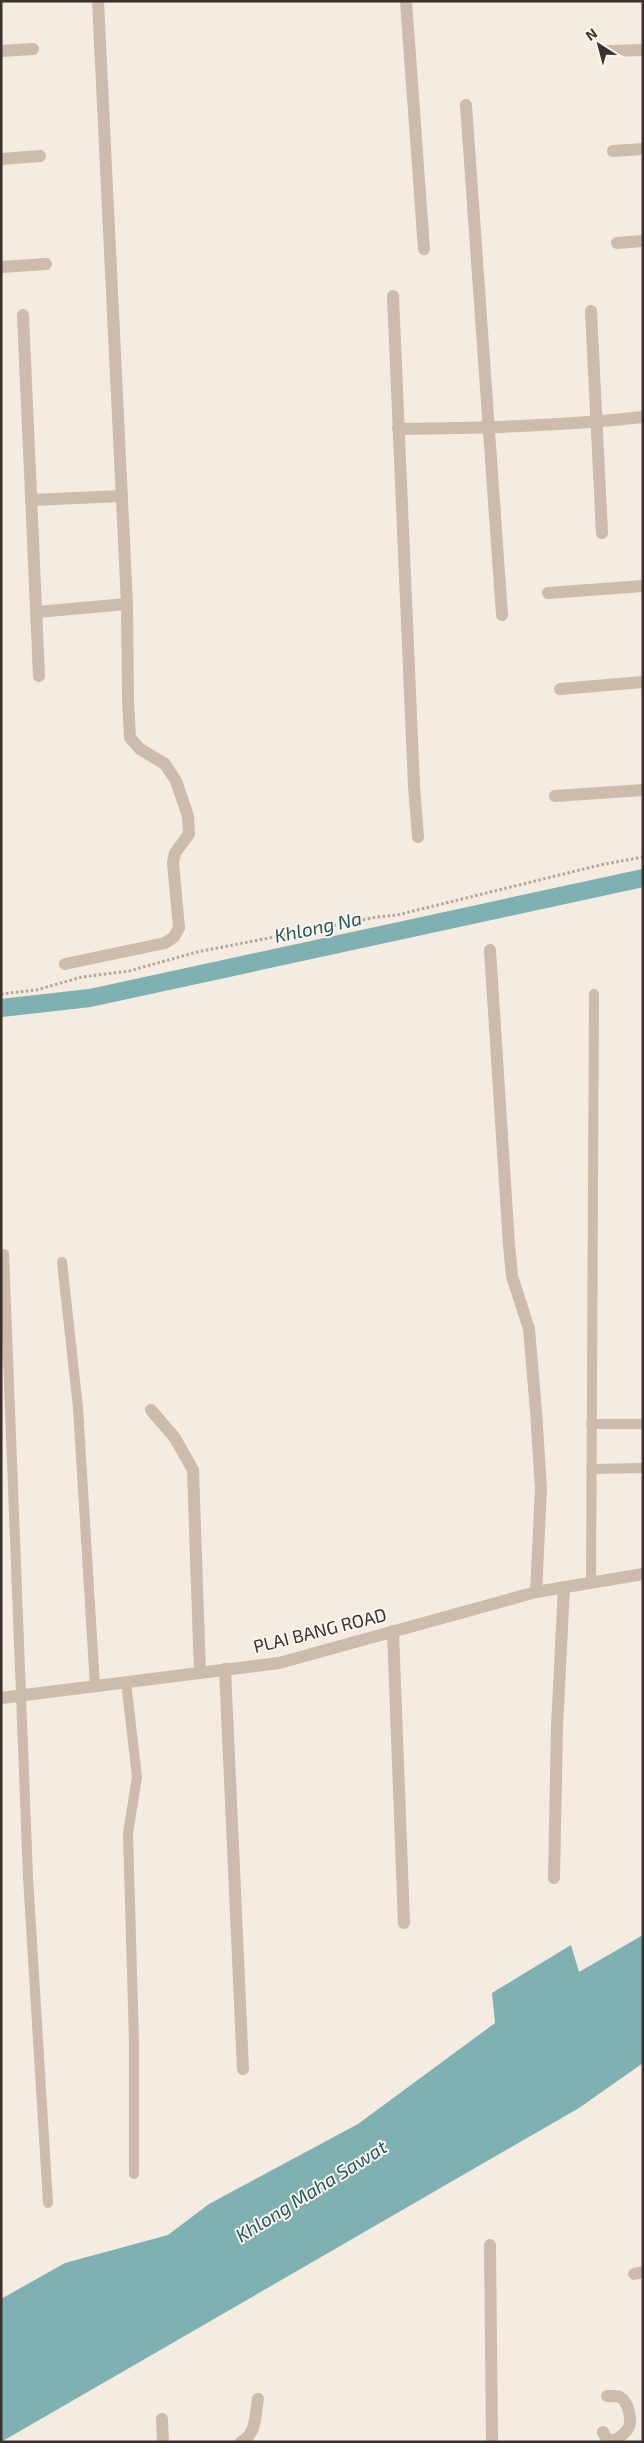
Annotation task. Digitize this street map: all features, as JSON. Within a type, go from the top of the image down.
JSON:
[{"type":"street","points":[[65,964],[164,943],[174,937],[179,928],[173,862],[175,853],[189,834],[188,816],[176,781],[165,764],[140,749],[130,738],[127,604],[98,1]]},
{"type":"street","points":[[406,1],[424,249]]},
{"type":"street","points":[[1,51],[33,48]]},
{"type":"street","points":[[609,51],[643,50]]},
{"type":"street","points":[[466,105],[502,615]]},
{"type":"street","points":[[613,151],[643,149]]},
{"type":"street","points":[[1,159],[40,156]]},
{"type":"street","points":[[617,243],[643,241]]},
{"type":"street","points":[[1,267],[46,264]]},
{"type":"street","points":[[393,296],[408,609],[414,786],[418,837]]},
{"type":"street","points":[[591,311],[602,533]]},
{"type":"street","points":[[23,315],[40,676]]},
{"type":"street","points":[[398,429],[488,428],[598,422],[643,417]]},
{"type":"street","points":[[31,500],[122,496]]},
{"type":"street","points":[[548,593],[643,586]]},
{"type":"street","points":[[37,612],[127,604]]},
{"type":"street","points":[[560,689],[643,682]]},
{"type":"street","points":[[555,796],[643,790]]},
{"type":"street","points":[[490,950],[500,1080],[503,1180],[512,1276],[529,1329],[536,1412],[541,1489],[536,1592]]},
{"type":"street","points":[[152,1410],[175,1438],[193,1470],[200,1673]]},
{"type":"street","name":"PLAI BANG ROAD","points":[[1,1698],[279,1663],[536,1592],[643,1574]]},
{"type":"street","points":[[554,1878],[557,1727],[564,1587]]},
{"type":"street","points":[[393,1632],[404,1922]]},
{"type":"street","points":[[225,1669],[232,1791],[243,2069]]},
{"type":"street","points":[[490,2245],[492,2442]]},
{"type":"street","points":[[603,2432],[606,2438],[614,2441],[630,2425],[630,2415],[625,2402],[619,2397],[607,2396]]},
{"type":"street","points":[[241,2442],[248,2438],[253,2428],[258,2399]]},
{"type":"street","points":[[162,2420],[163,2442]]},
{"type":"lane","points":[[591,1582],[590,1468],[594,994]]},
{"type":"lane","points":[[4,1254],[28,1877],[48,2203]]},
{"type":"lane","points":[[62,1262],[78,1408],[96,1686]]},
{"type":"lane","points":[[591,1424],[643,1424]]},
{"type":"lane","points":[[590,1468],[643,1468]]},
{"type":"lane","points":[[126,1682],[137,1777],[128,1833],[134,2042],[134,2174]]},
{"type":"path","points":[[1,994],[36,990],[82,977],[129,971],[197,952],[377,917],[414,912],[600,865],[643,857]]},
{"type":"water","name":"Khlong Maha Sawat","points":[[643,1935],[643,2063],[579,2108],[1,2442],[1,2299],[65,2263],[168,2235],[209,2204],[358,2124],[495,2023],[492,1993],[571,1945],[579,1972]]},
{"type":"waterway","name":"Khlong Na","points":[[1,1008],[90,998],[643,878]]}]
